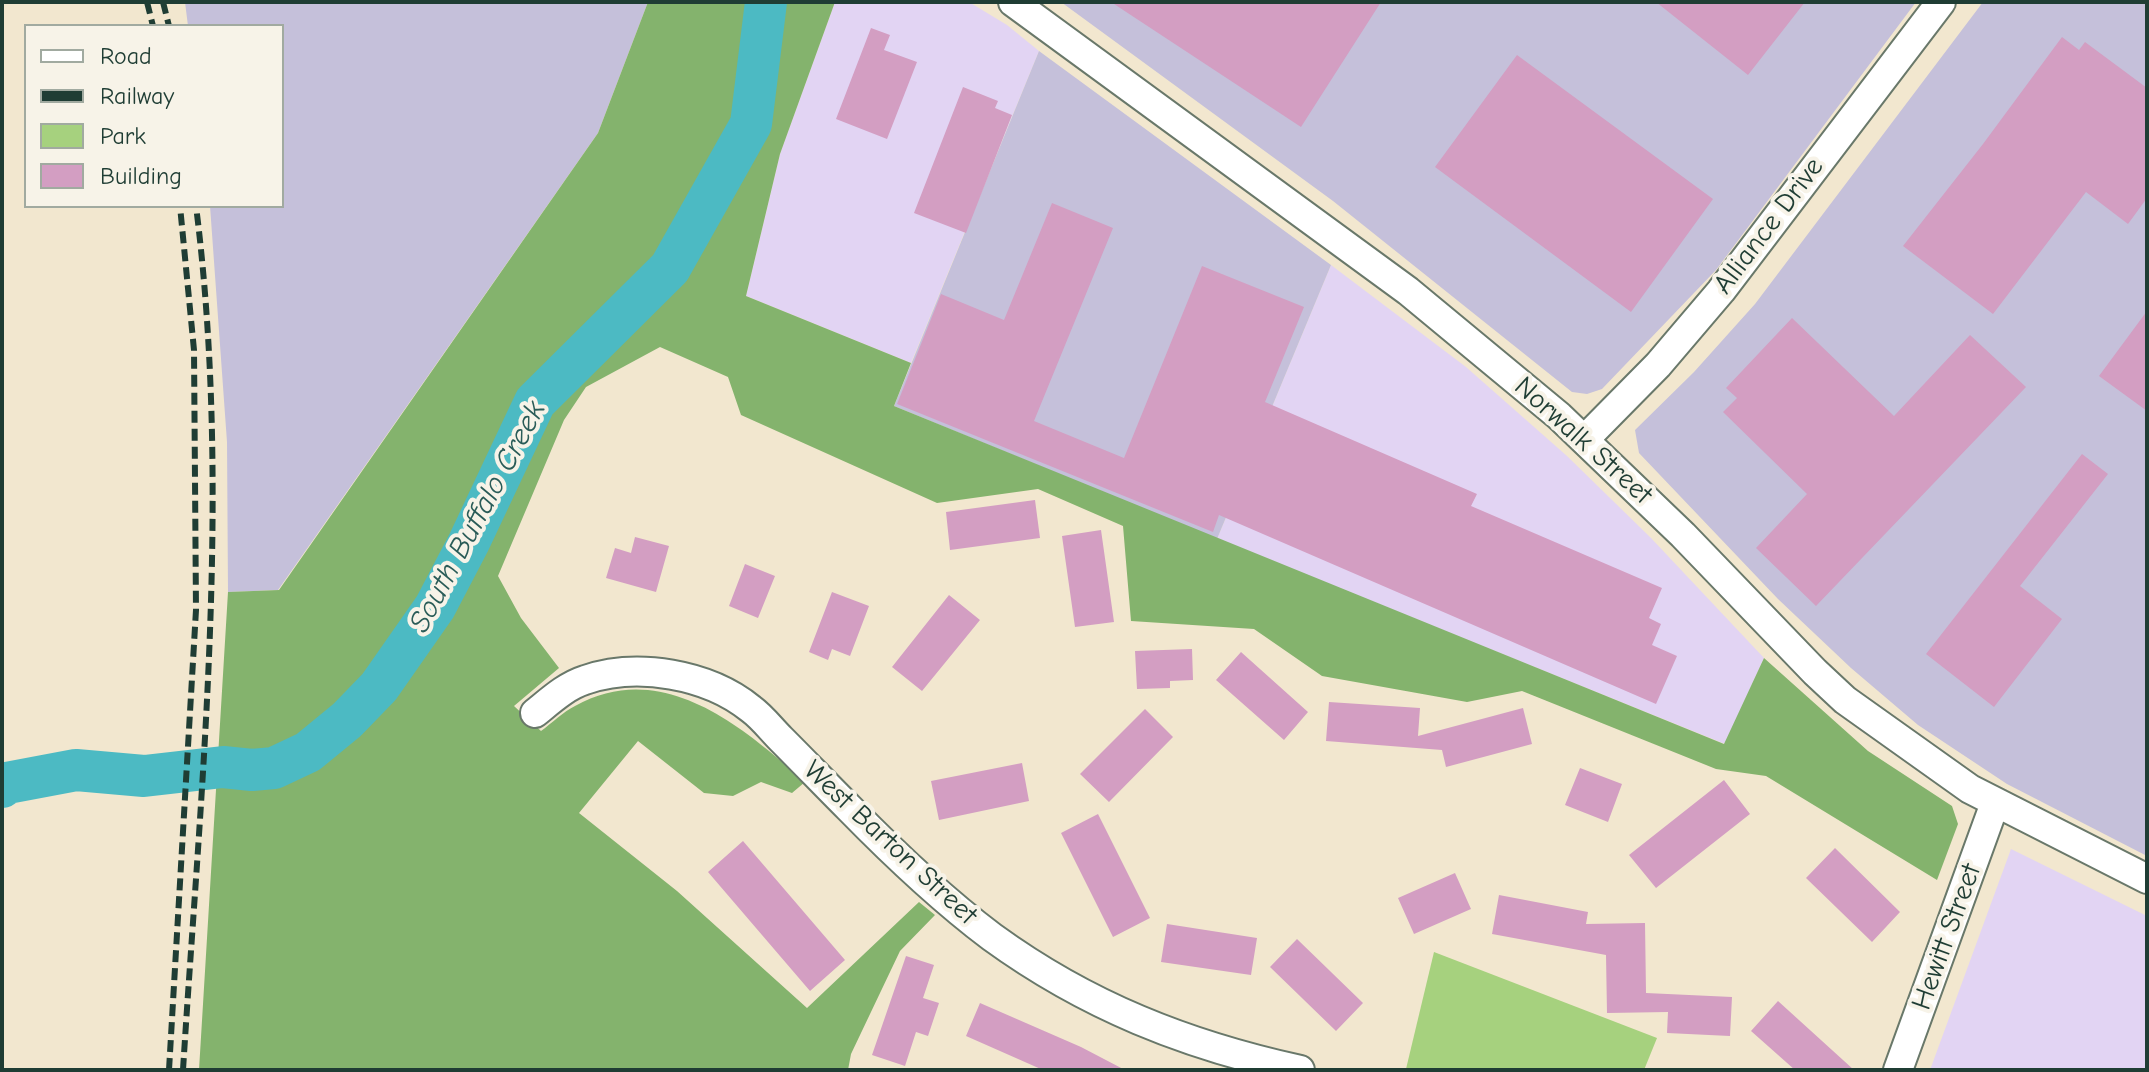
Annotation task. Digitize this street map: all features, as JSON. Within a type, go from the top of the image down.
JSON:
[{"type":"street","name":"Norwalk Street","points":[[1013,2],[1408,291],[1585,439],[1845,700],[1970,789],[2147,879]]},
{"type":"street","name":"Alliance Drive","points":[[1585,439],[1658,365],[1721,291],[1941,2]]},
{"type":"street","name":"West Barton Street","points":[[535,713],[582,680],[615,672],[658,672],[711,686],[750,708],[910,869],[1027,961],[1113,1010],[1172,1035],[1242,1057],[1300,1070]]},
{"type":"street","name":"Hewitt Street","points":[[1898,1070],[1995,803]]},
{"type":"shaded area","points":[[185,2],[648,2],[598,133],[278,590],[228,592],[227,442],[210,208],[284,208],[284,24],[188,24]]},
{"type":"shaded area","points":[[835,2],[969,2],[1007,25],[1039,51],[911,363],[746,296],[780,154]]},
{"type":"shaded area","points":[[1061,2],[1916,2],[1716,270],[1602,389],[1587,394],[1572,392],[1333,201]]},
{"type":"shaded area","points":[[1983,2],[2147,2],[2147,856],[2007,784],[1918,725],[1851,668],[1778,599],[1639,453],[1635,430],[1694,372],[1755,304]]},
{"type":"shaded area","points":[[1039,51],[1331,265],[1217,539],[894,406]]},
{"type":"shaded area","points":[[1331,265],[1466,367],[1567,456],[1651,538],[1764,658],[1725,744],[1217,539]]},
{"type":"shaded area","points":[[2011,849],[2147,916],[2147,1070],[1930,1070]]},
{"type":"green space","points":[[648,2],[835,2],[780,154],[746,296],[911,363],[894,406],[1724,744],[1764,658],[1868,751],[1952,806],[1958,824],[1937,880],[1766,776],[1716,769],[1522,691],[1467,702],[1322,676],[1254,629],[1131,621],[1123,526],[1038,489],[937,503],[741,415],[728,377],[660,347],[586,387],[564,420],[498,576],[521,618],[559,668],[514,706],[541,731],[571,708],[608,693],[639,690],[670,694],[700,705],[729,721],[805,782],[792,793],[761,782],[733,796],[704,793],[638,741],[579,813],[677,891],[807,1008],[919,902],[935,915],[900,951],[851,1054],[848,1070],[199,1070],[228,592],[279,590],[598,133]]},
{"type":"green space","points":[[1434,952],[1657,1038],[1644,1070],[1406,1069]]},
{"type":"building","points":[[1111,2],[1381,2],[1301,127]]},
{"type":"building","points":[[1656,2],[1805,2],[1748,75]]},
{"type":"building","points":[[871,28],[890,35],[884,50],[917,62],[887,139],[836,119]]},
{"type":"building","points":[[2062,37],[2079,50],[2085,42],[2147,88],[2147,198],[2128,224],[2086,192],[1993,314],[1903,246]]},
{"type":"building","points":[[1517,55],[1713,199],[1631,312],[1435,167]]},
{"type":"building","points":[[963,87],[998,101],[995,108],[1012,115],[966,233],[914,213]]},
{"type":"building","points":[[1052,203],[1113,228],[1034,421],[1124,458],[1202,266],[1304,307],[1265,402],[1477,494],[1471,506],[1662,588],[1649,618],[1661,624],[1652,645],[1677,656],[1656,704],[1219,515],[1213,532],[897,404],[941,294],[1004,320]]},
{"type":"building","points":[[2147,311],[2147,411],[2099,376]]},
{"type":"building","points":[[1792,318],[1894,416],[1970,335],[2026,387],[1816,606],[1756,548],[1807,494],[1723,412],[1737,398],[1726,388]]},
{"type":"building","points":[[2082,454],[2108,474],[2020,586],[2062,619],[1994,707],[1926,654]]},
{"type":"building","points":[[1035,500],[1040,538],[950,550],[946,512]]},
{"type":"building","points":[[1101,530],[1114,622],[1075,627],[1062,536]]},
{"type":"building","points":[[635,537],[669,546],[656,592],[606,578],[615,548],[631,553]]},
{"type":"building","points":[[745,564],[775,576],[758,618],[729,606]]},
{"type":"building","points":[[832,592],[869,606],[850,656],[832,649],[828,660],[809,652]]},
{"type":"building","points":[[949,595],[980,620],[922,691],[892,667]]},
{"type":"building","points":[[1192,649],[1193,680],[1170,681],[1170,688],[1137,689],[1135,651]]},
{"type":"building","points":[[1241,652],[1308,712],[1284,740],[1216,680]]},
{"type":"building","points":[[1329,702],[1420,708],[1418,736],[1523,708],[1532,744],[1446,767],[1442,750],[1326,741]]},
{"type":"building","points":[[1145,709],[1173,737],[1109,802],[1080,774]]},
{"type":"building","points":[[1022,763],[1029,801],[939,820],[931,781]]},
{"type":"building","points":[[1580,768],[1622,784],[1608,822],[1565,805]]},
{"type":"building","points":[[1724,780],[1750,814],[1656,888],[1629,855]]},
{"type":"building","points":[[1098,814],[1150,918],[1113,937],[1061,833]]},
{"type":"building","points":[[743,841],[845,960],[810,991],[708,872]]},
{"type":"building","points":[[1835,848],[1900,912],[1872,942],[1806,878]]},
{"type":"building","points":[[1455,873],[1471,909],[1414,934],[1398,898]]},
{"type":"building","points":[[1499,895],[1588,912],[1586,924],[1645,923],[1646,993],[1732,997],[1730,1036],[1667,1033],[1668,1012],[1607,1013],[1606,955],[1492,934]]},
{"type":"building","points":[[1167,924],[1257,938],[1251,975],[1161,962]]},
{"type":"building","points":[[1297,939],[1363,1003],[1336,1031],[1270,967]]},
{"type":"building","points":[[906,956],[934,965],[923,998],[939,1003],[928,1036],[916,1032],[905,1066],[872,1055]]},
{"type":"building","points":[[1778,1001],[1854,1070],[1795,1070],[1751,1031]]},
{"type":"building","points":[[980,1003],[1081,1047],[1125,1070],[1043,1070],[966,1036]]},
{"type":"waterway","name":"South Buffalo Creek","points":[[2,787],[7,783],[76,770],[144,776],[223,767],[252,770],[274,768],[308,752],[347,720],[379,687],[435,607],[535,402],[670,268],[751,124],[766,2]]},
{"type":"railway","points":[[147,2],[152,24]]},
{"type":"railway","points":[[163,2],[168,24]]},
{"type":"railway","points":[[169,1070],[196,610],[194,350],[180,208]]},
{"type":"railway","points":[[183,1070],[205,746],[212,529],[212,421],[207,313],[196,208]]}]
